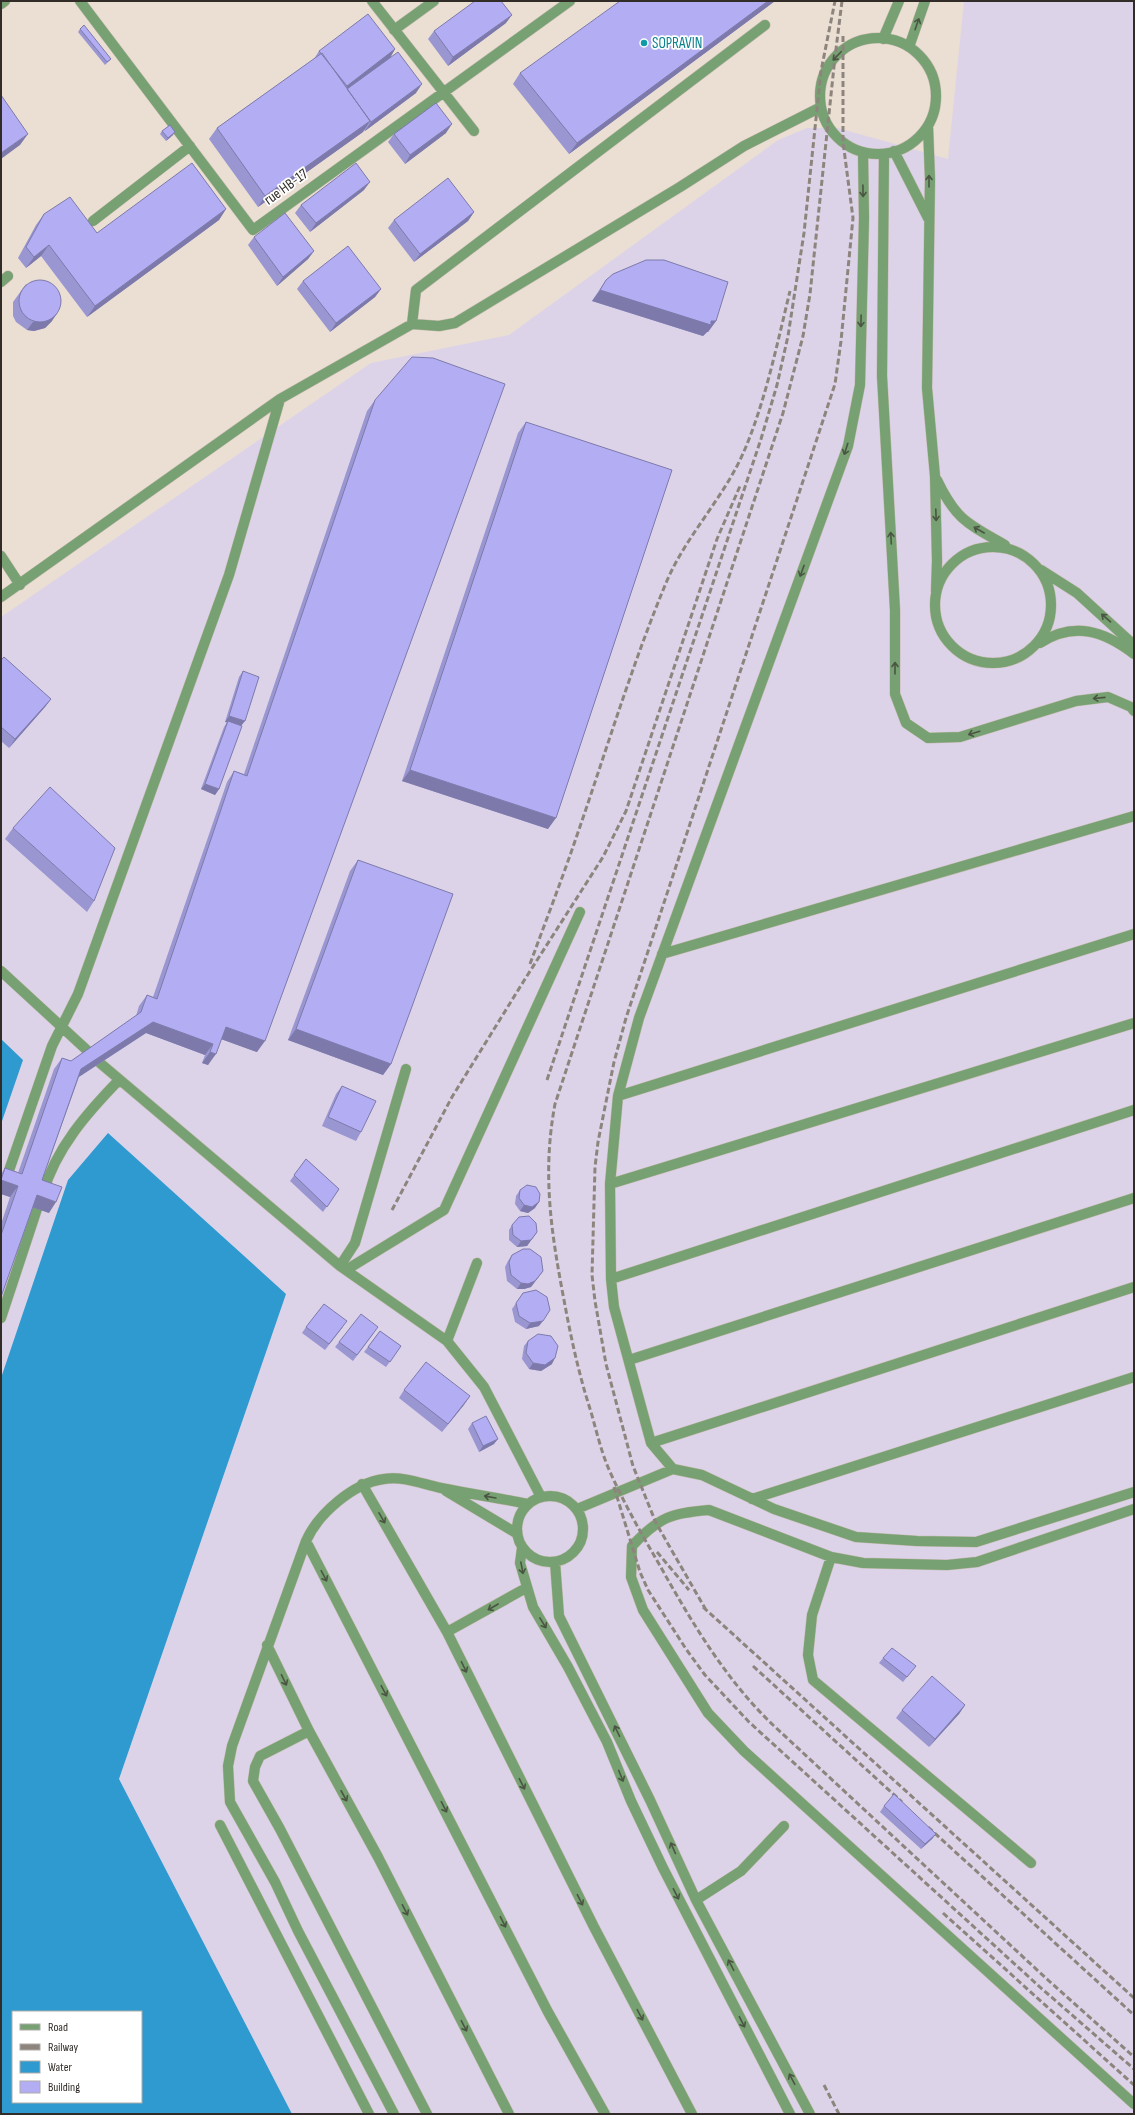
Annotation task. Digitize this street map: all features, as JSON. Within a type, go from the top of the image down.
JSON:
[{"type":"street","points":[[1,4],[4,1]]},
{"type":"street","name":"rue HB-17","points":[[80,1],[253,230],[570,1]]},
{"type":"street","points":[[372,1],[474,131]]},
{"type":"street","points":[[394,30],[434,1]]},
{"type":"street","points":[[883,39],[899,1]]},
{"type":"street","points":[[909,47],[925,1]]},
{"type":"street","points":[[412,324],[416,290],[766,25]]},
{"type":"street","points":[[928,126],[914,142],[884,154],[862,152],[843,142],[835,135],[824,118],[821,107],[820,86],[826,71],[835,57],[842,50],[861,40],[893,40],[909,47],[921,56],[927,65],[935,85],[935,106],[928,126],[929,220],[927,388],[935,476],[938,561],[934,606],[937,622],[947,641],[961,654],[978,661],[997,663],[1016,658],[1052,634],[1063,632],[1093,632],[1109,638],[1134,654]]},
{"type":"street","points":[[1,597],[20,585],[280,399],[412,324],[439,326],[455,323],[680,187],[744,146],[821,107]]},
{"type":"street","points":[[92,221],[190,146]]},
{"type":"street","points":[[894,151],[929,220]]},
{"type":"street","points":[[673,1469],[651,1444],[614,1307],[611,1279],[610,1184],[618,1096],[639,1018],[848,446],[860,385],[864,218],[862,152]]},
{"type":"street","points":[[884,154],[882,376],[895,610],[895,694],[906,723],[928,738],[960,737],[1076,701],[1108,697],[1131,707],[1134,711]]},
{"type":"street","points":[[5,1182],[52,1046],[80,986],[229,575],[280,399]]},
{"type":"street","points":[[935,476],[948,502],[960,518],[975,529],[1027,557],[1039,568],[1077,593],[1134,645]]},
{"type":"street","points":[[936,591],[944,573],[957,558],[965,553],[974,549],[993,546],[1013,549]]},
{"type":"street","points":[[1,556],[20,585]]},
{"type":"street","points":[[1034,646],[1046,629],[1052,608],[1049,587],[1039,568]]},
{"type":"street","points":[[662,954],[1134,816]]},
{"type":"street","points":[[343,1268],[444,1210],[580,912]]},
{"type":"street","points":[[618,1096],[1134,934]]},
{"type":"street","points":[[1,971],[90,1053]]},
{"type":"street","points":[[610,1184],[1134,1023]]},
{"type":"street","points":[[100,1063],[343,1268],[447,1341],[484,1387],[541,1497]]},
{"type":"street","points":[[343,1268],[355,1243],[406,1070]]},
{"type":"street","points":[[42,1194],[48,1176],[65,1142],[97,1103],[119,1080]]},
{"type":"street","points":[[611,1279],[1134,1110]]},
{"type":"street","points":[[629,1360],[1134,1198]]},
{"type":"street","points":[[1,1318],[37,1208]]},
{"type":"street","points":[[447,1341],[477,1263]]},
{"type":"street","points":[[651,1444],[1134,1287]]},
{"type":"street","points":[[752,1499],[1134,1377]]},
{"type":"street","points":[[577,1509],[673,1469],[702,1475],[774,1509],[856,1537],[917,1541],[976,1542],[1134,1492]]},
{"type":"street","points":[[394,2114],[298,1931],[275,1882],[230,1802],[228,1766],[232,1746],[267,1645],[306,1541],[312,1527],[328,1510],[362,1484],[384,1479],[407,1479],[441,1488],[528,1504]]},
{"type":"street","points":[[362,1484],[447,1632],[594,1927],[692,2114]]},
{"type":"street","points":[[441,1488],[516,1533]]},
{"type":"street","points":[[541,1497],[558,1497],[572,1504],[577,1509],[583,1523],[580,1546],[569,1557],[555,1562],[536,1560],[522,1548],[516,1533],[518,1517],[528,1504],[541,1497]]},
{"type":"street","points":[[1134,1508],[977,1562],[948,1565],[862,1563],[831,1557],[709,1510],[696,1511],[672,1515],[656,1523],[642,1535],[632,1546],[631,1577],[643,1610],[708,1713],[744,1751],[1134,2104]]},
{"type":"street","points":[[306,1541],[548,2012],[605,2114]]},
{"type":"street","points":[[522,1548],[520,1563],[526,1588],[533,1607],[568,1667],[607,1742],[631,1801],[663,1868],[790,2114]]},
{"type":"street","points":[[831,1557],[812,1615],[808,1655],[814,1680],[1031,1863]]},
{"type":"street","points":[[555,1562],[559,1616],[644,1786],[696,1900],[810,2114]]},
{"type":"street","points":[[447,1632],[526,1588]]},
{"type":"street","points":[[267,1645],[309,1731],[378,1857],[509,2114]]},
{"type":"street","points":[[309,1731],[260,1756],[255,1767],[253,1781],[280,1829],[427,2114]]},
{"type":"street","points":[[220,1825],[369,2114]]},
{"type":"street","points":[[696,1900],[741,1871],[784,1826]]},
{"type":"shaded area","points":[[964,1],[1134,1],[1134,2114],[1,2114],[1,617],[371,363],[509,335],[778,140],[807,128],[838,128],[948,159]]},
{"type":"water","points":[[1,1039],[23,1060],[1,1124]]},
{"type":"water","points":[[108,1133],[286,1294],[119,1779],[292,2114],[1,2114],[1,1378],[68,1180]]},
{"type":"building","points":[[475,1],[501,1],[512,15],[453,57],[434,31]]},
{"type":"building","name":"SOPRAVIN","points":[[620,1],[768,1],[577,143],[520,73]]},
{"type":"building","points":[[368,14],[395,49],[347,86],[319,51]]},
{"type":"building","points":[[84,25],[111,59],[107,62],[80,29]]},
{"type":"building","points":[[398,52],[422,84],[371,122],[347,89]]},
{"type":"building","points":[[322,53],[370,121],[265,196],[217,128]]},
{"type":"building","points":[[1,95],[28,134],[1,153]]},
{"type":"building","points":[[436,103],[452,124],[410,155],[394,134]]},
{"type":"building","points":[[170,125],[175,132],[168,138],[162,131]]},
{"type":"building","points":[[192,163],[226,209],[95,306],[49,245],[34,257],[26,247],[44,214],[70,197],[97,233]]},
{"type":"building","points":[[356,163],[370,182],[316,223],[301,205]]},
{"type":"building","points":[[448,178],[474,212],[420,254],[394,220]]},
{"type":"building","points":[[285,213],[314,251],[283,277],[254,237]]},
{"type":"building","points":[[348,246],[381,289],[336,323],[303,281]]},
{"type":"building","points":[[646,260],[664,260],[728,282],[716,321],[711,321],[711,325],[600,290],[606,280],[613,274]]},
{"type":"building","points":[[36,280],[44,280],[52,283],[58,289],[61,301],[58,313],[52,319],[44,322],[36,322],[28,319],[22,313],[19,305],[19,297],[22,289],[28,283]]},
{"type":"building","points":[[412,357],[433,358],[505,384],[265,1041],[226,1027],[216,1054],[210,1052],[213,1044],[153,1022],[81,1069],[42,1180],[62,1187],[56,1202],[37,1195],[1,1297],[1,1235],[18,1186],[1,1180],[5,1168],[22,1174],[62,1058],[71,1061],[141,1012],[147,995],[157,999],[234,771],[247,776],[375,400]]},
{"type":"building","points":[[526,422],[672,470],[556,818],[410,770]]},
{"type":"building","points":[[4,657],[51,699],[15,739],[1,727],[1,660]]},
{"type":"building","points":[[243,671],[259,677],[245,721],[229,716]]},
{"type":"building","points":[[228,721],[242,726],[219,789],[205,784]]},
{"type":"building","points":[[50,787],[115,848],[94,901],[13,828]]},
{"type":"building","points":[[358,860],[453,894],[391,1064],[296,1029]]},
{"type":"building","points":[[342,1086],[376,1101],[361,1132],[328,1117]]},
{"type":"building","points":[[306,1159],[339,1189],[327,1207],[294,1175]]},
{"type":"building","points":[[527,1185],[536,1187],[540,1194],[539,1202],[532,1207],[524,1205],[519,1198],[520,1190]]},
{"type":"building","points":[[529,1216],[536,1223],[537,1232],[531,1240],[521,1241],[513,1235],[512,1225],[519,1217]]},
{"type":"building","points":[[523,1249],[530,1249],[541,1257],[543,1271],[535,1281],[528,1284],[521,1283],[511,1275],[509,1262],[512,1255]]},
{"type":"building","points":[[536,1290],[547,1297],[550,1310],[543,1321],[530,1323],[519,1316],[516,1303],[523,1293]]},
{"type":"building","points":[[324,1304],[347,1321],[329,1344],[306,1327]]},
{"type":"building","points":[[361,1314],[378,1327],[357,1355],[339,1342]]},
{"type":"building","points":[[380,1331],[401,1346],[390,1362],[368,1347]]},
{"type":"building","points":[[538,1334],[551,1336],[558,1346],[555,1358],[545,1365],[533,1363],[526,1353],[528,1341]]},
{"type":"building","points":[[426,1362],[470,1396],[448,1424],[404,1390]]},
{"type":"building","points":[[486,1416],[498,1439],[483,1446],[472,1423]]},
{"type":"building","points":[[892,1648],[916,1666],[907,1677],[883,1658]]},
{"type":"building","points":[[932,1676],[965,1705],[935,1739],[902,1710]]},
{"type":"building","points":[[894,1794],[936,1834],[925,1844],[884,1806]]},
{"type":"railway","points":[[547,1080],[761,439],[777,385],[788,336],[804,233],[821,71],[835,1]]},
{"type":"railway","points":[[842,1],[810,294],[803,336],[783,413],[555,1104],[549,1154],[550,1202],[555,1250],[576,1356],[600,1444],[608,1467],[634,1520],[671,1585],[696,1628],[724,1669],[739,1688],[773,1725],[1049,1981],[1134,2057]]},
{"type":"railway","points":[[706,1610],[656,1523],[633,1466],[606,1364],[592,1275],[595,1167],[598,1142],[614,1062],[626,1018],[835,384],[841,341],[853,218],[843,142],[843,35]]},
{"type":"railway","points":[[530,964],[570,856],[641,647],[666,583],[674,565],[737,467],[745,449],[759,411],[790,291]]},
{"type":"railway","points":[[392,1210],[452,1097],[603,857],[626,811],[717,539],[740,486]]},
{"type":"railway","points":[[614,1487],[640,1572],[648,1590],[686,1649],[705,1675],[749,1722],[1041,1988],[1134,2069]]},
{"type":"railway","points":[[657,1552],[689,1590]]},
{"type":"railway","points":[[703,1607],[1134,1998]]},
{"type":"railway","points":[[753,1666],[902,1802]]},
{"type":"railway","points":[[928,1827],[1134,2015]]},
{"type":"railway","points":[[943,1913],[1134,2085]]},
{"type":"railway","points":[[824,2085],[839,2114]]},
{"type":"place","name":"SOPRAVIN","points":[[644,43]]}]
